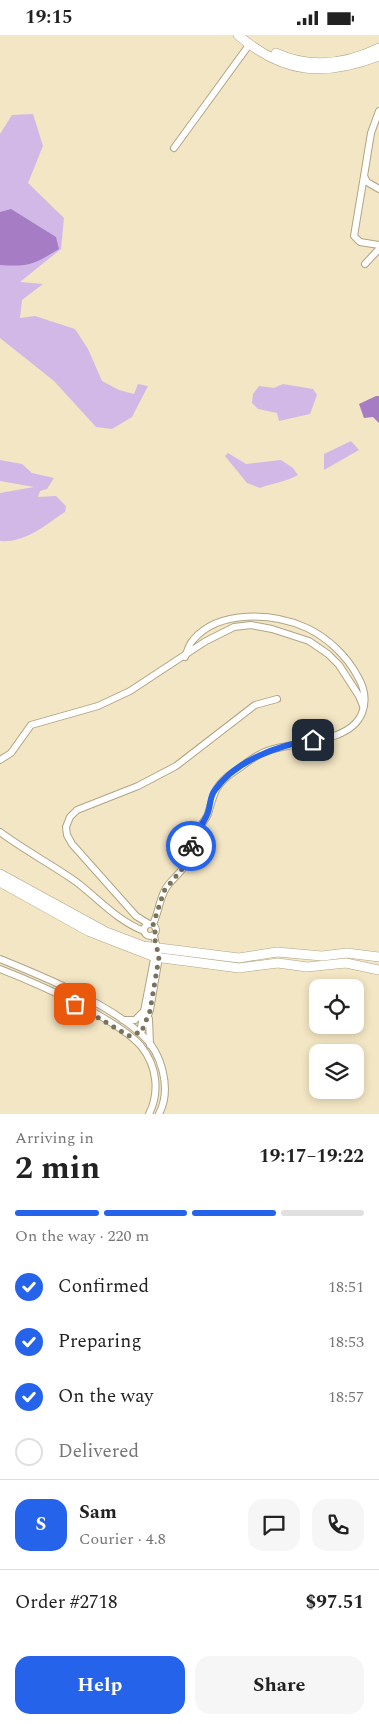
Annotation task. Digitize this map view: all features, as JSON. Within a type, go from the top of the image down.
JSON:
[{"type":"street","points":[[238,35],[249,45],[288,61],[317,70],[351,67],[379,56]]},
{"type":"street","points":[[246,35],[264,48],[288,61],[308,63],[330,63],[350,59],[379,48]]},
{"type":"street","points":[[174,148],[249,45]]},
{"type":"street","points":[[365,263],[379,247],[360,242],[354,236],[371,133],[375,116],[379,111]]},
{"type":"street","points":[[364,176],[367,182],[379,189]]},
{"type":"street","points":[[144,931],[151,924],[164,891],[182,869],[193,837],[208,815],[214,790],[231,774],[265,751],[340,735],[354,725],[362,713],[366,697],[363,686],[354,669],[340,652],[306,628],[290,623],[257,617],[233,618],[222,621],[212,625],[192,641],[185,657]]},
{"type":"street","points":[[0,760],[20,742],[31,725],[98,706],[130,691],[185,657],[206,641],[234,627],[251,625],[293,634],[309,641],[328,654],[347,677],[363,706]]},
{"type":"street","points":[[141,1046],[141,1033],[157,954],[154,936],[156,928],[136,916],[72,844],[67,835],[66,827],[70,817],[77,810],[138,785],[176,766],[255,705],[277,699]]},
{"type":"street","points":[[0,832],[61,871],[80,885],[94,899],[133,927],[144,931],[150,937],[154,936]]},
{"type":"street","points":[[0,874],[106,932],[157,954],[239,959],[277,951],[322,956],[347,953],[379,957]]},
{"type":"street","points":[[0,882],[88,931],[157,954],[239,969],[278,963],[307,967],[346,963],[379,970]]},
{"type":"street","points":[[0,959],[65,987],[141,1033],[158,1058],[164,1078],[165,1091],[159,1114]]},
{"type":"street","points":[[0,969],[60,996],[129,1036],[141,1046],[155,1073],[156,1090],[154,1104],[148,1114]]},
{"type":"street","points":[[122,1020],[135,1020],[147,1010]]},
{"type":"street","points":[[147,1010],[150,1045]]},
{"type":"street","points":[[129,1036],[133,1033],[141,1033]]},
{"type":"shaded area","points":[[33,114],[43,146],[28,183],[64,218],[61,249],[20,282],[43,284],[22,300],[20,318],[35,316],[75,329],[88,349],[102,381],[119,390],[134,394],[138,384],[148,386],[132,417],[112,429],[96,427],[54,381],[0,338],[0,134],[12,115]]},
{"type":"shaded area","points":[[11,209],[56,237],[59,249],[25,265],[0,265],[0,212]]},
{"type":"shaded area","points":[[283,384],[313,389],[317,395],[310,414],[279,421],[277,413],[258,409],[252,403],[253,394],[259,386],[274,388]]},
{"type":"shaded area","points":[[379,396],[379,423],[373,417],[364,418],[359,404]]},
{"type":"shaded area","points":[[351,441],[359,450],[324,470],[324,454]]},
{"type":"shaded area","points":[[228,453],[246,464],[281,460],[293,468],[298,475],[260,488],[247,483],[225,456]]},
{"type":"shaded area","points":[[0,460],[22,464],[32,473],[54,478],[47,489],[40,491],[38,497],[56,496],[66,506],[65,512],[27,536],[9,541],[0,541],[0,493],[34,487],[0,481]]},
{"type":"way so far","points":[[75,1004],[129,1036],[133,1033],[141,1033],[150,1011],[159,957],[154,936],[157,932],[153,925],[164,891],[182,869],[191,846]]},
{"type":"route","points":[[191,846],[193,837],[208,815],[214,790],[231,774],[265,751],[313,740]]}]
